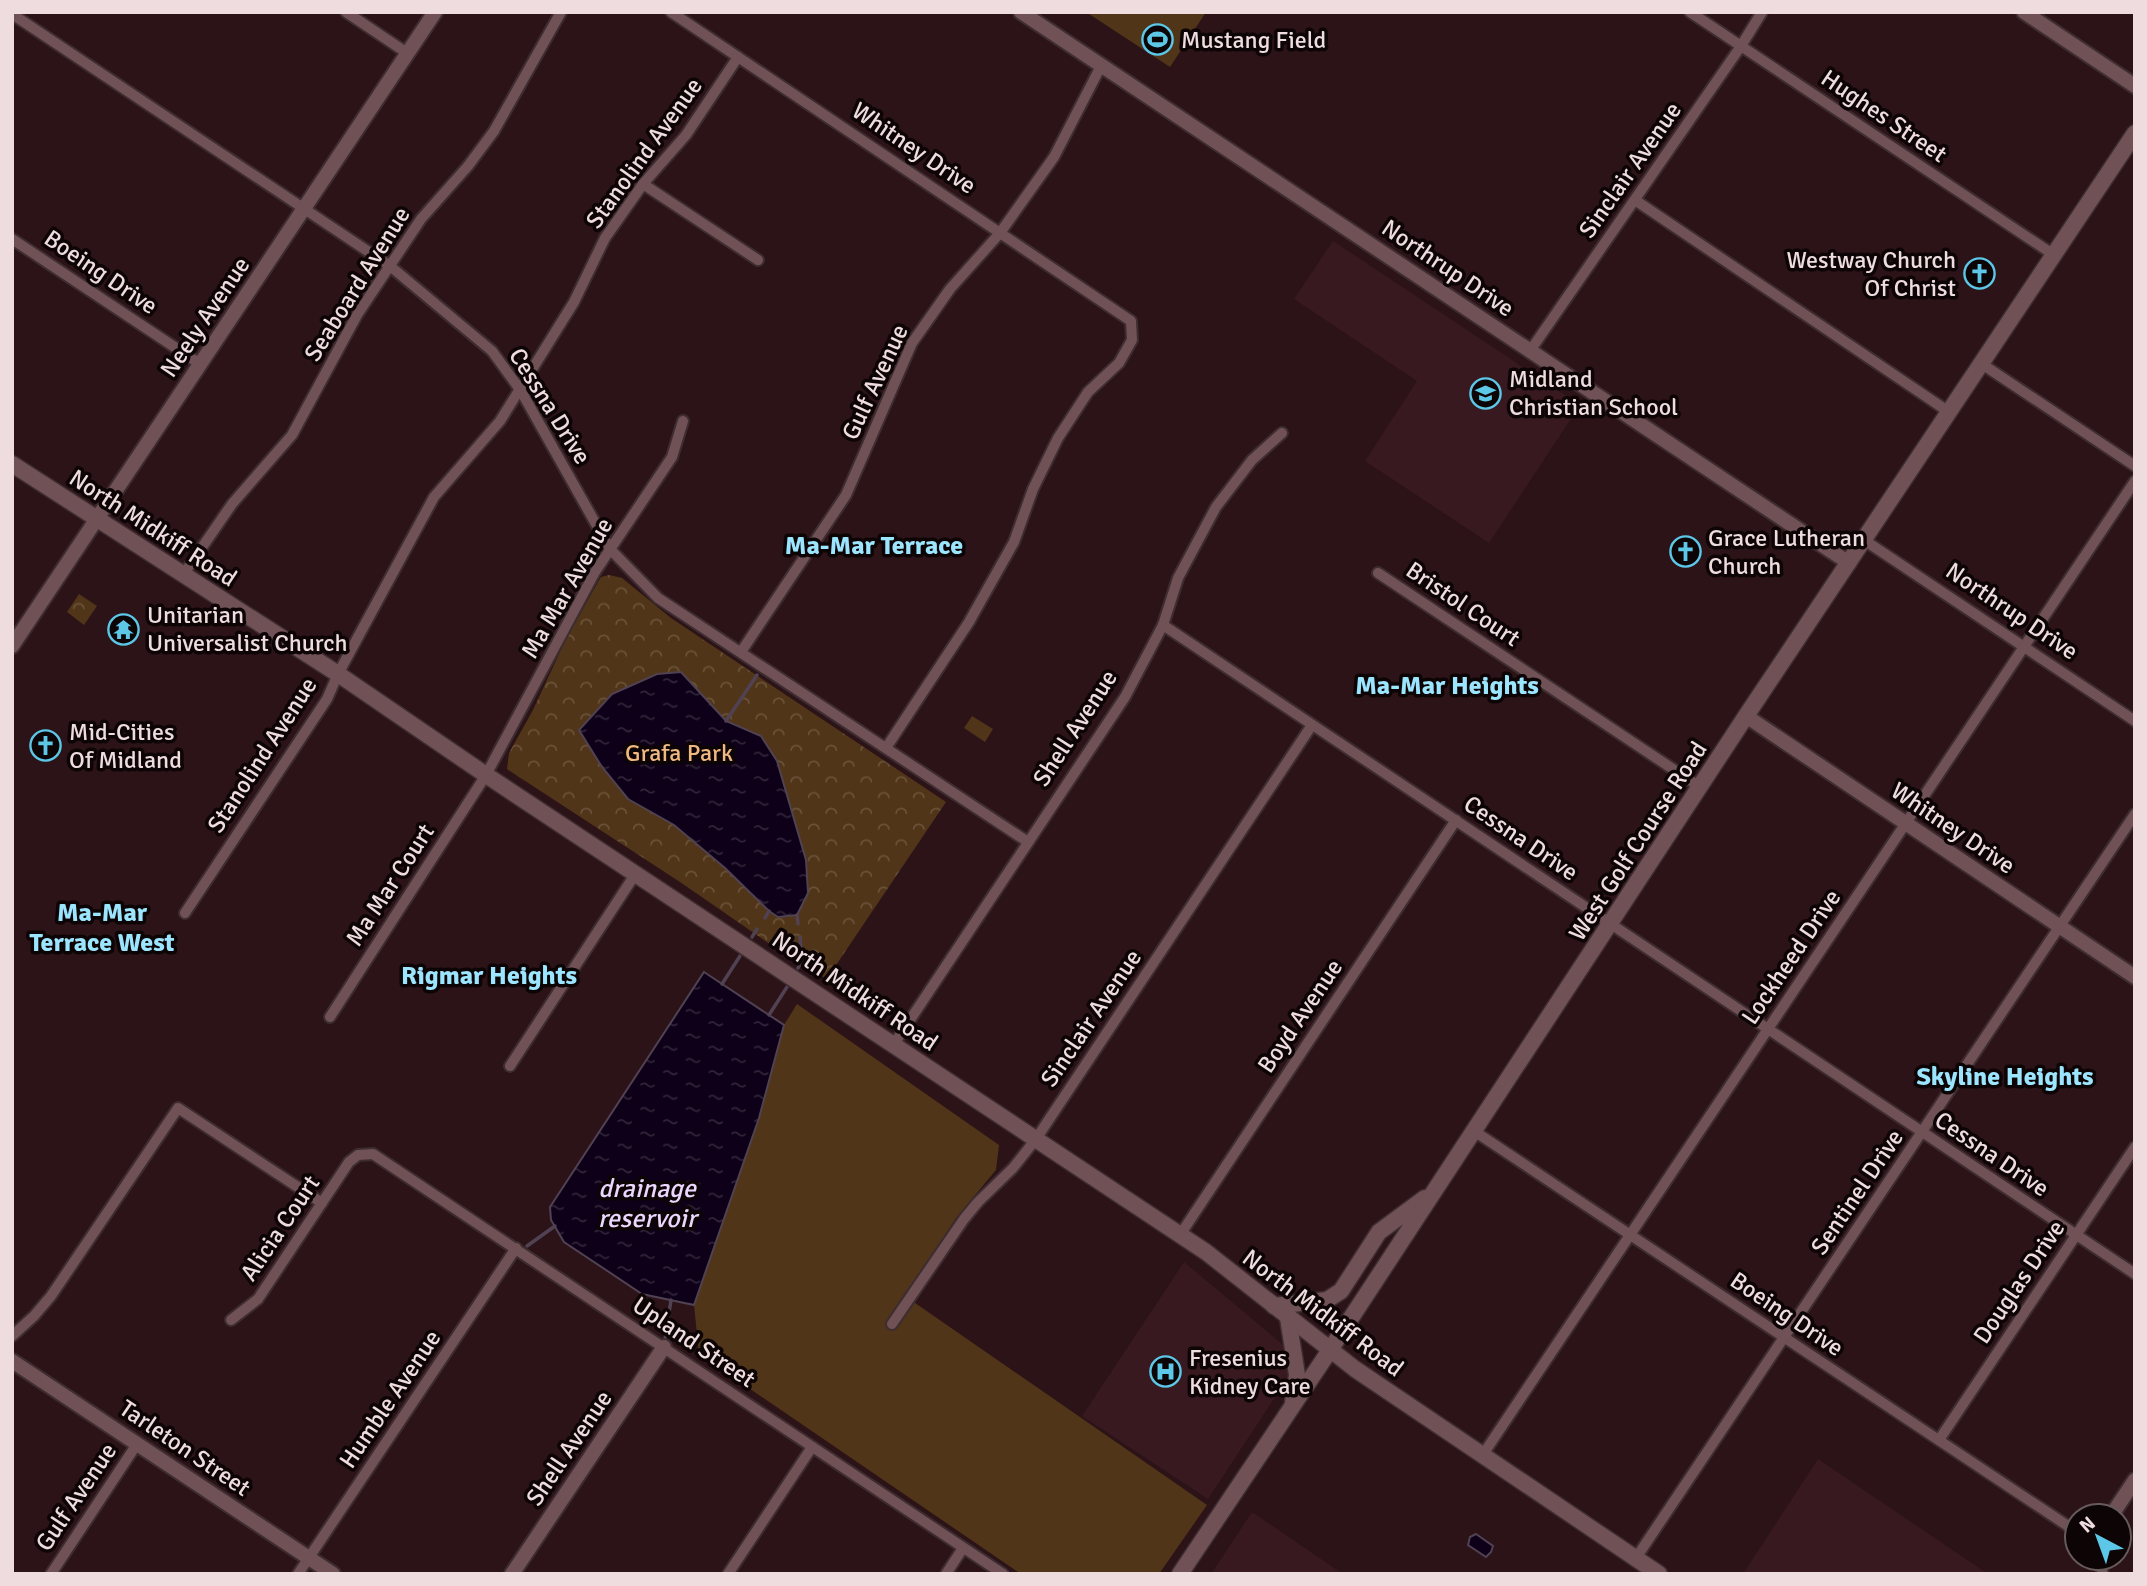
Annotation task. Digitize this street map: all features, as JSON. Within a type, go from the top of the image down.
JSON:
[{"type":"main road","name":"West Golf Course Road","points":[[1180,1574],[1293,1407],[1746,716],[2135,134]]},
{"type":"main road","name":"North Midkiff Road","points":[[12,464],[338,674],[1206,1252],[1330,1350],[1659,1574]]},
{"type":"main road","points":[[1274,1306],[1318,1302],[1335,1296],[1380,1231],[1436,1190]]},
{"type":"main road","points":[[1288,1318],[1297,1375],[1293,1407]]},
{"type":"street","points":[[346,12],[407,53]]},
{"type":"street","name":"Neely Avenue","points":[[12,646],[435,12]]},
{"type":"street","name":"Seaboard Avenue","points":[[183,575],[232,504],[292,435],[357,315],[421,219],[468,166],[494,131],[561,12]]},
{"type":"street","name":"Whitney Drive","points":[[671,12],[1131,321],[1132,340],[1119,363],[1088,392],[1058,438],[1033,489],[1014,542],[969,622],[886,748]]},
{"type":"street","name":"Northrup Drive","points":[[1021,12],[1849,563]]},
{"type":"street","name":"Hughes Street","points":[[1690,12],[2054,255]]},
{"type":"street","name":"Sinclair Avenue","points":[[1531,351],[1762,12]]},
{"type":"street","points":[[2024,12],[2135,86]]},
{"type":"street","name":"Cessna Drive","points":[[12,14],[390,266],[492,351],[521,391],[610,549],[658,598],[1028,842]]},
{"type":"street","name":"Stanolind Avenue","points":[[185,913],[327,699],[434,498],[500,421],[521,391],[574,302],[605,238],[643,184],[686,135],[738,57]]},
{"type":"street","name":"Gulf Avenue","points":[[741,652],[846,495],[912,342],[950,289],[1000,233],[1054,157],[1101,66]]},
{"type":"street","points":[[643,184],[758,260]]},
{"type":"street","points":[[1635,200],[1949,412]]},
{"type":"street","name":"Boeing Drive","points":[[12,239],[201,364]]},
{"type":"street","points":[[1982,363],[2135,466]]},
{"type":"street","name":"Ma Mar Avenue","points":[[486,775],[577,605],[610,549],[672,457],[683,421]]},
{"type":"street","name":"Shell Avenue","points":[[894,1044],[1125,697],[1163,625],[1178,578],[1216,507],[1252,460],[1282,433]]},
{"type":"street","name":"Lockheed Drive","points":[[1482,1456],[2135,481]]},
{"type":"street","name":"Northrup Drive","points":[[1864,540],[2135,721]]},
{"type":"street","name":"Bristol Court","points":[[1378,573],[1700,787]]},
{"type":"street","name":"Cessna Drive","points":[[1163,625],[2135,1275]]},
{"type":"street","name":"Whitney Drive","points":[[1746,716],[2135,977]]},
{"type":"street","name":"Sinclair Avenue","points":[[892,1324],[964,1219],[1013,1168],[1036,1139],[1312,725]]},
{"type":"street","name":"Ma Mar Court","points":[[330,1017],[486,775]]},
{"type":"street","name":"Sentinel Drive","points":[[1636,1558],[2135,814]]},
{"type":"street","name":"Boyd Avenue","points":[[1180,1235],[1456,820]]},
{"type":"street","points":[[510,1066],[636,873]]},
{"type":"street","points":[[12,1336],[51,1296],[178,1108],[322,1203]]},
{"type":"street","name":"Boeing Drive","points":[[1474,1131],[2063,1523]]},
{"type":"street","name":"Douglas Drive","points":[[1939,1440],[2135,1147]]},
{"type":"street","name":"Upland Street","points":[[358,1156],[373,1154],[1003,1574]]},
{"type":"street","name":"Alicia Court","points":[[231,1320],[258,1299],[348,1162],[358,1156]]},
{"type":"street","name":"Humble Avenue","points":[[298,1574],[516,1248]]},
{"type":"street","name":"Shell Avenue","points":[[512,1574],[664,1347]]},
{"type":"street","name":"Tarleton Street","points":[[12,1361],[332,1574]]},
{"type":"street","name":"Gulf Avenue","points":[[51,1574],[137,1444]]},
{"type":"street","points":[[729,1574],[812,1447]]},
{"type":"street","points":[[2120,1502],[2135,1480]]},
{"type":"street","points":[[946,1574],[963,1548]]},
{"type":"shaded area","name":"Midland Christian School","points":[[1333,241],[1580,405],[1489,543],[1365,461],[1417,381],[1294,299]]},
{"type":"shaded area","points":[[1184,1262],[1288,1349],[1293,1370],[1208,1499],[1082,1416]]},
{"type":"shaded area","points":[[1818,1459],[1988,1574],[1743,1574]]},
{"type":"shaded area","points":[[1252,1512],[1343,1574],[1211,1574]]},
{"type":"green space","name":"Mustang Field","points":[[1086,12],[1206,12],[1170,67]]},
{"type":"green space","name":"Grafa Park","points":[[609,575],[622,578],[671,618],[946,802],[828,977],[825,978],[774,947],[507,769],[509,753],[533,710],[565,641],[601,577]]},
{"type":"green space","points":[[79,594],[97,606],[84,625],[67,612]]},
{"type":"green space","points":[[972,716],[993,729],[985,742],[964,728]]},
{"type":"green space","points":[[797,1004],[999,1145],[996,1170],[956,1218],[905,1296],[1207,1505],[1159,1574],[1021,1574],[699,1354],[694,1305],[784,1025]]},
{"type":"water","points":[[681,672],[726,721],[761,736],[777,761],[806,860],[808,893],[797,915],[778,917],[769,911],[725,868],[674,825],[628,799],[602,767],[579,730],[612,694],[657,674]]},
{"type":"water","name":"drainage reservoir","points":[[704,972],[784,1025],[759,1118],[694,1305],[642,1294],[564,1242],[551,1220],[550,1207]]},
{"type":"water","points":[[1476,1534],[1493,1546],[1486,1557],[1468,1545],[1470,1537]]},
{"type":"waterway","points":[[726,721],[757,675]]},
{"type":"waterway","points":[[765,918],[769,911]]},
{"type":"waterway","points":[[797,915],[798,924]]},
{"type":"waterway","points":[[752,937],[757,929]]},
{"type":"waterway","points":[[798,968],[802,960],[800,937]]},
{"type":"waterway","points":[[722,984],[740,956]]},
{"type":"waterway","points":[[769,1015],[787,987]]},
{"type":"waterway","points":[[527,1246],[555,1226]]},
{"type":"waterway","points":[[665,1339],[671,1300]]},
{"type":"place","name":"Mustang Field","points":[[1158,40]]},
{"type":"place","name":"Westway Church Of Christ","points":[[1979,274]]},
{"type":"place","name":"Midland Christian School","points":[[1486,393]]},
{"type":"place","name":"Grace Lutheran Church","points":[[1685,552]]},
{"type":"place","name":"Unitarian Universalist Church","points":[[124,629]]},
{"type":"place","name":"Mid-Cities Of Midland","points":[[46,746]]},
{"type":"place","name":"Fresenius Kidney Care","points":[[1166,1372]]},
{"type":"district","name":"Ma-Mar Terrace","points":[[874,545]]},
{"type":"district","name":"Ma-Mar Heights","points":[[1447,685]]},
{"type":"district","name":"Ma-Mar Terrace West","points":[[102,927]]},
{"type":"district","name":"Rigmar Heights","points":[[489,975]]},
{"type":"district","name":"Skyline Heights","points":[[2005,1076]]}]
